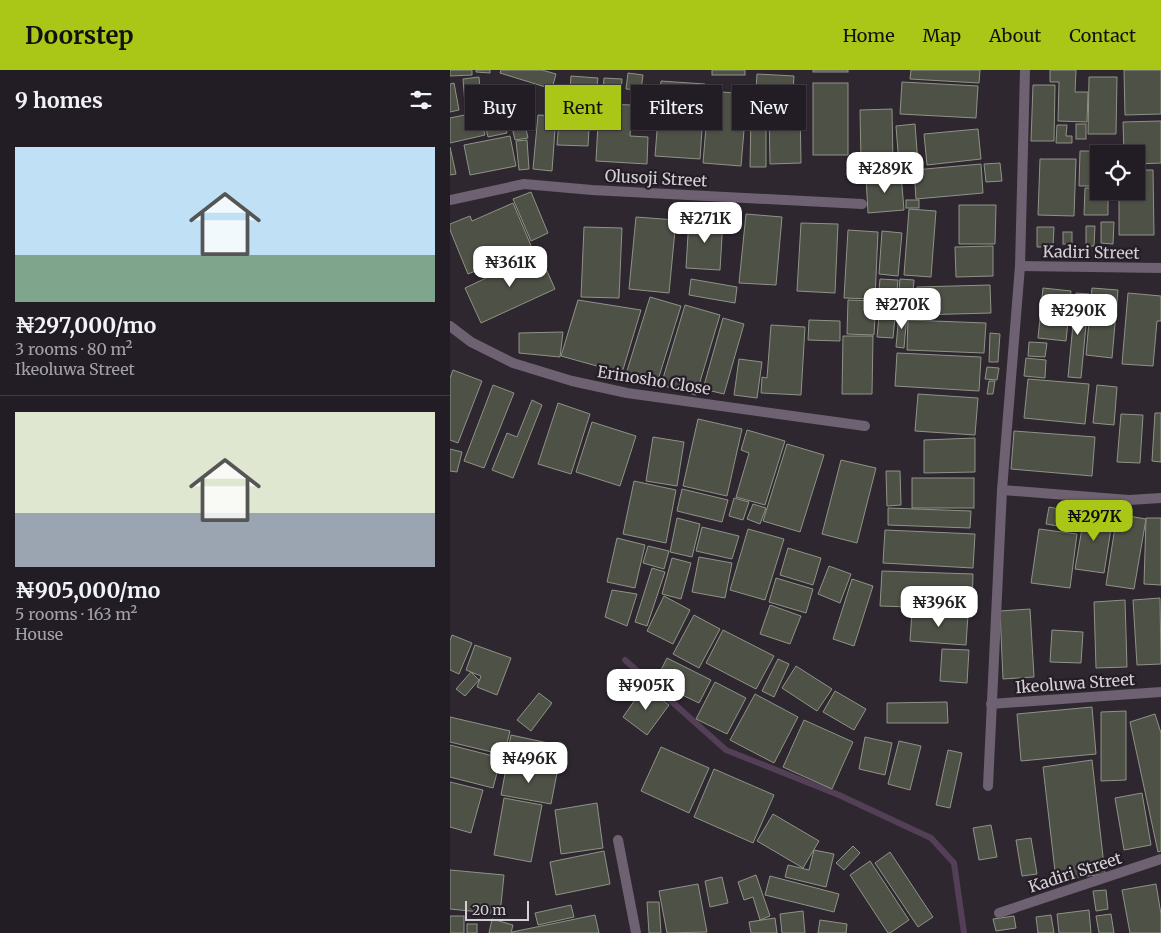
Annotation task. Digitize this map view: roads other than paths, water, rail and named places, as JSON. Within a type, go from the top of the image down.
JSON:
[{"type":"street","points":[[988,786],[990,704],[1002,490],[1020,266],[1025,70]]},
{"type":"street","name":"Olusoji Street","points":[[450,200],[524,184],[592,190],[862,204]]},
{"type":"street","name":"Kadiri Street","points":[[1020,266],[1161,268]]},
{"type":"street","name":"Erinosho Close","points":[[450,326],[472,342],[513,363],[572,381],[627,393],[865,426]]},
{"type":"street","points":[[1002,490],[1129,500],[1161,498]]},
{"type":"street","name":"Ikeoluwa Street","points":[[990,704],[1161,692]]},
{"type":"street","points":[[618,840],[636,933]]},
{"type":"street","name":"Kadiri Street","points":[[999,913],[1161,859]]},
{"type":"waterway","points":[[625,660],[726,750],[839,795],[931,838],[954,863],[964,933]]}]
